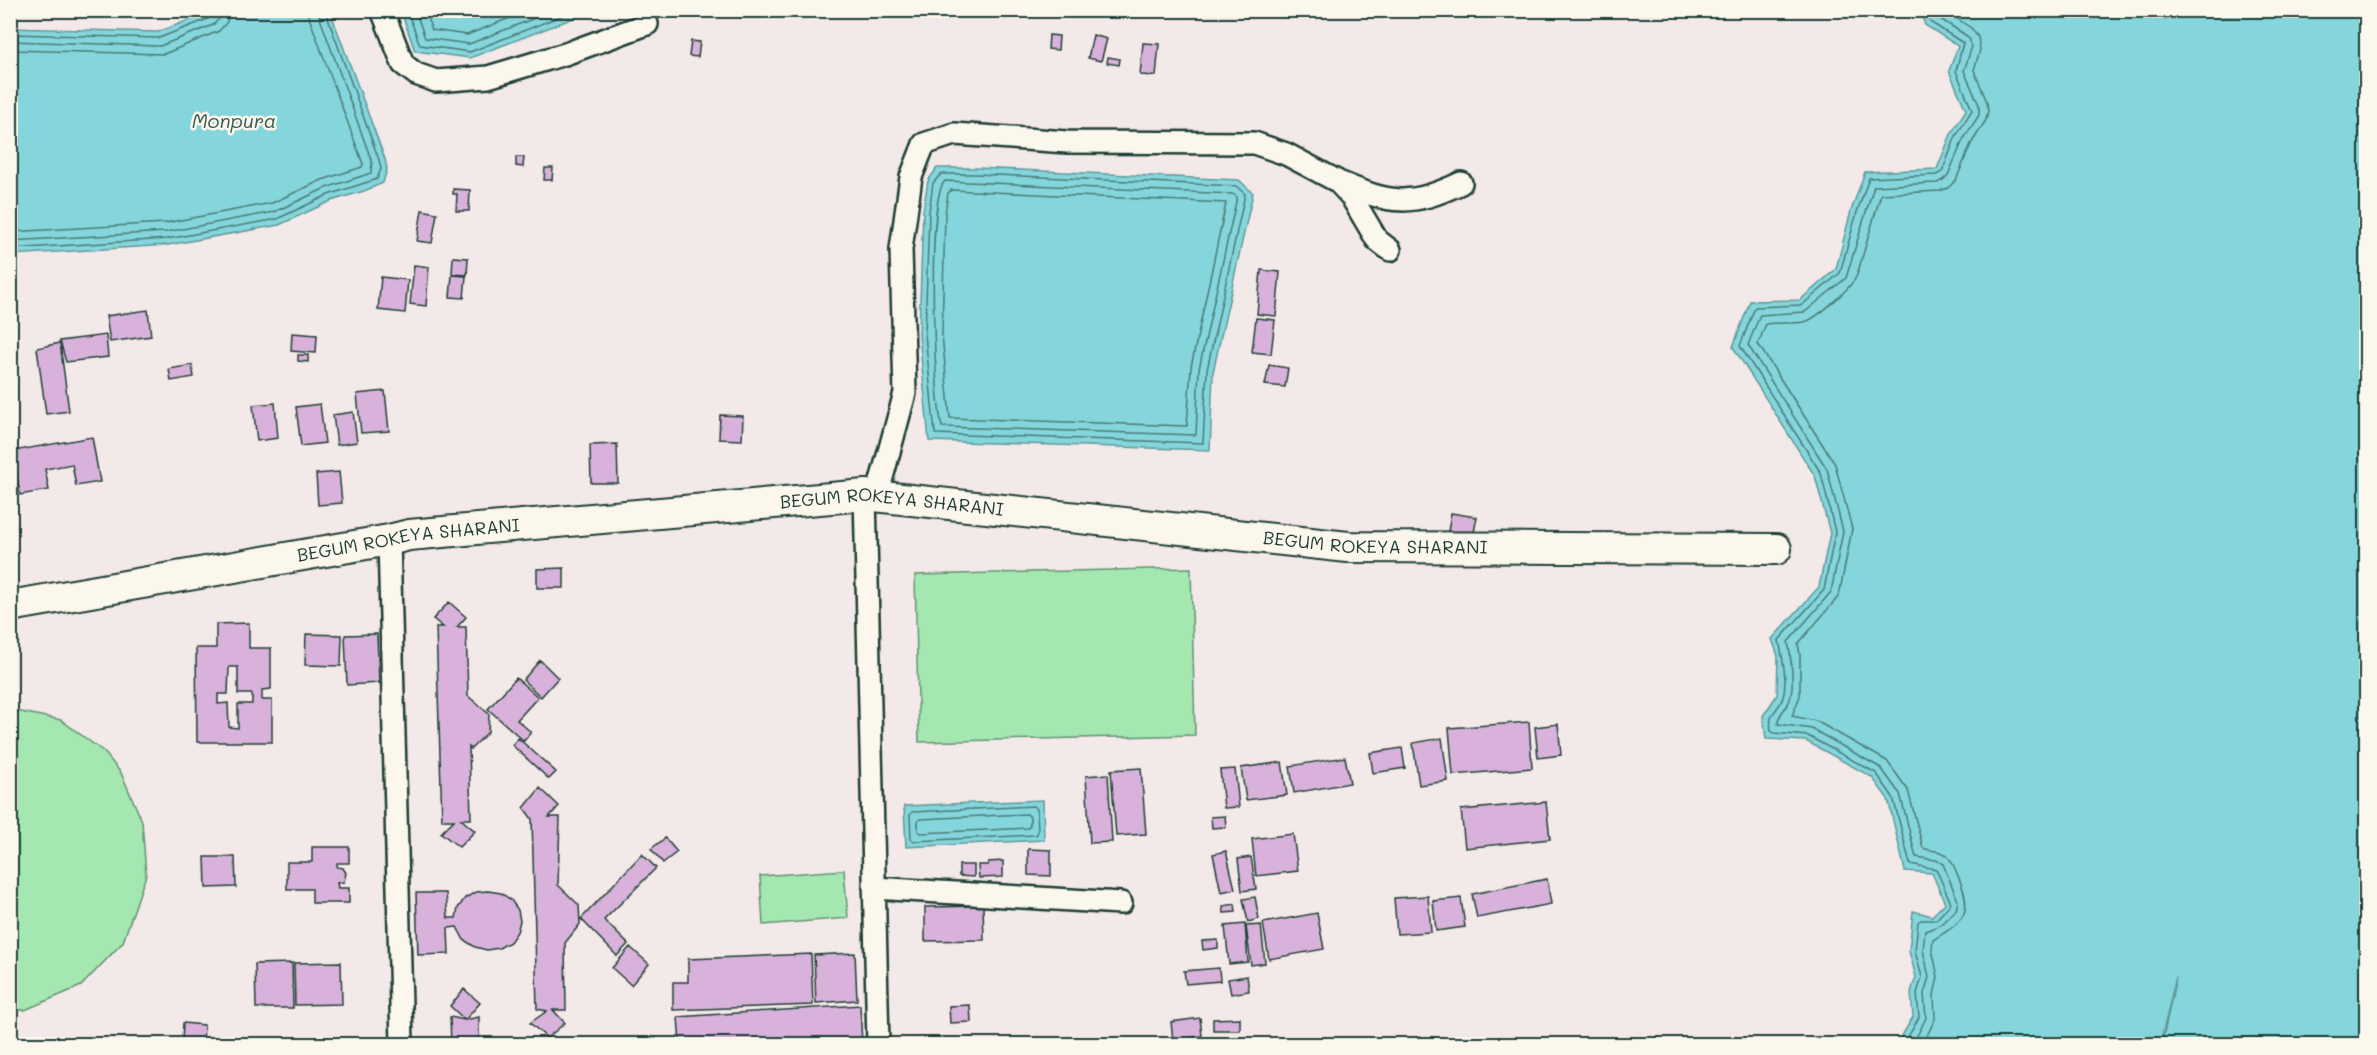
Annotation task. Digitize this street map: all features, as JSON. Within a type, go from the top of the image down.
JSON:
[{"type":"street","points":[[382,10],[403,64],[416,74],[436,81],[488,77],[565,54],[647,24]]},
{"type":"street","points":[[878,1044],[874,888],[871,496],[905,393],[901,249],[911,177],[924,144],[954,134],[1066,142],[1254,143],[1286,154],[1337,181],[1380,198],[1406,201],[1421,199],[1461,183]]},
{"type":"street","points":[[1337,181],[1351,196],[1377,240],[1390,250]]},
{"type":"street","name":"BEGUM ROKEYA SHARANI","points":[[10,606],[409,535],[871,496],[1348,547],[1776,549]]},
{"type":"street","points":[[389,540],[402,1044]]},
{"type":"street","points":[[874,888],[1121,903]]},
{"type":"green space","points":[[1191,568],[1195,735],[919,742],[915,575]]},
{"type":"green space","points":[[11,710],[61,720],[104,752],[121,773],[142,821],[146,875],[123,942],[81,986],[25,1010],[10,1010]]},
{"type":"green space","points":[[844,870],[848,918],[763,925],[760,876]]},
{"type":"water","points":[[401,10],[592,11],[470,58],[415,51]]},
{"type":"water","name":"Monpura","points":[[213,11],[330,11],[385,159],[387,169],[383,183],[331,201],[279,225],[168,245],[11,255],[11,28],[158,32]]},
{"type":"water","points":[[1920,11],[2366,11],[2366,1044],[2162,1044],[2176,977],[2160,1044],[1897,1044],[1913,1017],[1911,992],[1916,977],[1909,951],[1913,911],[1932,916],[1945,903],[1932,873],[1905,871],[1888,799],[1872,777],[1806,741],[1766,739],[1763,716],[1777,695],[1778,656],[1772,639],[1819,587],[1830,533],[1815,476],[1733,347],[1750,301],[1800,300],[1836,269],[1851,211],[1865,172],[1937,169],[1951,134],[1966,110],[1949,71],[1958,46],[1925,25]]},
{"type":"water","points":[[937,168],[1239,180],[1253,193],[1213,372],[1210,450],[929,441],[919,335],[923,211],[928,181]]},
{"type":"water","points":[[1043,800],[1044,840],[906,847],[904,806]]},
{"type":"building","points":[[1049,35],[1059,36],[1058,50],[1048,49]]},
{"type":"building","points":[[1093,35],[1107,39],[1101,61],[1088,58]]},
{"type":"building","points":[[691,41],[700,42],[698,57],[689,56]]},
{"type":"building","points":[[1143,43],[1159,44],[1156,76],[1140,75]]},
{"type":"building","points":[[1108,57],[1120,59],[1119,65],[1107,63]]},
{"type":"building","points":[[516,157],[524,157],[523,167],[516,166]]},
{"type":"building","points":[[545,168],[553,168],[552,180],[544,180]]},
{"type":"building","points":[[453,189],[470,190],[469,211],[456,211],[457,194],[453,194]]},
{"type":"building","points":[[422,210],[437,213],[432,243],[417,241]]},
{"type":"building","points":[[453,257],[468,258],[467,275],[452,274]]},
{"type":"building","points":[[414,265],[429,267],[426,306],[410,304]]},
{"type":"building","points":[[1261,270],[1280,272],[1276,316],[1257,314]]},
{"type":"building","points":[[452,275],[466,276],[464,298],[450,297]]},
{"type":"building","points":[[381,277],[408,280],[405,313],[378,310]]},
{"type":"building","points":[[148,310],[151,336],[110,342],[106,316]]},
{"type":"building","points":[[1256,318],[1275,320],[1271,354],[1252,352]]},
{"type":"building","points":[[292,333],[317,335],[316,353],[291,351]]},
{"type":"building","points":[[106,335],[108,357],[66,362],[60,341]]},
{"type":"building","points":[[60,343],[69,411],[46,414],[37,348]]},
{"type":"building","points":[[298,355],[308,355],[308,362],[298,361]]},
{"type":"building","points":[[192,365],[194,377],[171,381],[169,369]]},
{"type":"building","points":[[1269,365],[1288,368],[1285,387],[1265,385]]},
{"type":"building","points":[[385,391],[389,431],[361,433],[357,394]]},
{"type":"building","points":[[275,403],[278,438],[257,441],[253,405]]},
{"type":"building","points":[[320,404],[325,443],[301,446],[296,407]]},
{"type":"building","points":[[353,412],[357,442],[337,445],[333,415]]},
{"type":"building","points":[[720,415],[743,416],[742,440],[719,439]]},
{"type":"building","points":[[92,437],[100,482],[76,486],[72,464],[45,469],[49,490],[20,495],[13,451]]},
{"type":"building","points":[[617,444],[618,483],[591,483],[590,445]]},
{"type":"building","points":[[339,472],[342,503],[318,505],[316,474]]},
{"type":"building","points":[[1451,513],[1477,517],[1473,537],[1447,537]]},
{"type":"building","points":[[564,568],[564,588],[537,588],[537,569]]},
{"type":"building","points":[[449,602],[466,617],[457,627],[466,627],[468,696],[489,714],[488,732],[471,749],[469,747],[471,819],[461,819],[475,831],[459,847],[441,833],[454,820],[442,820],[436,627],[443,627],[433,619]]},
{"type":"building","points":[[249,623],[249,648],[271,648],[271,689],[262,690],[262,700],[272,700],[272,742],[197,742],[196,648],[216,648],[216,624]],"holes":[[[229,667],[238,667],[238,694],[252,694],[252,704],[238,704],[238,728],[229,727],[228,703],[218,704],[218,694],[228,694]]]},
{"type":"building","points":[[306,634],[342,635],[341,666],[305,665]]},
{"type":"building","points":[[377,634],[379,683],[347,685],[345,635]]},
{"type":"building","points":[[540,660],[558,678],[541,697],[523,680]]},
{"type":"building","points":[[516,678],[538,697],[517,720],[531,732],[524,741],[488,709]]},
{"type":"building","points":[[1529,722],[1532,768],[1453,775],[1449,728]]},
{"type":"building","points":[[1558,724],[1561,755],[1538,758],[1535,727]]},
{"type":"building","points":[[518,738],[556,772],[549,779],[512,745]]},
{"type":"building","points":[[1442,738],[1448,781],[1419,785],[1413,743]]},
{"type":"building","points":[[1402,748],[1405,768],[1373,773],[1370,753]]},
{"type":"building","points":[[1345,757],[1350,783],[1294,793],[1290,766]]},
{"type":"building","points":[[1282,762],[1287,795],[1246,800],[1241,768]]},
{"type":"building","points":[[1141,768],[1146,834],[1116,836],[1111,770]]},
{"type":"building","points":[[1235,769],[1239,807],[1224,808],[1220,770]]},
{"type":"building","points":[[1108,774],[1112,842],[1090,843],[1086,776]]},
{"type":"building","points":[[540,788],[559,806],[549,817],[560,817],[558,885],[579,905],[580,924],[565,943],[566,1010],[553,1010],[565,1023],[547,1038],[530,1023],[547,1011],[537,1009],[532,819],[524,808]]},
{"type":"building","points":[[1546,802],[1550,839],[1465,848],[1461,810]]},
{"type":"building","points":[[1225,816],[1226,827],[1212,828],[1211,817]]},
{"type":"building","points":[[1293,834],[1298,871],[1256,876],[1252,839]]},
{"type":"building","points":[[665,838],[677,852],[663,863],[651,849]]},
{"type":"building","points":[[312,847],[349,847],[349,863],[337,863],[337,867],[343,868],[346,873],[344,882],[337,883],[338,888],[349,888],[349,903],[312,903],[312,889],[287,889],[287,862],[312,862]]},
{"type":"building","points":[[1028,849],[1051,850],[1051,876],[1028,875]]},
{"type":"building","points":[[1226,851],[1235,889],[1221,892],[1213,854]]},
{"type":"building","points":[[642,854],[656,868],[604,920],[628,944],[617,956],[581,919]]},
{"type":"building","points":[[205,857],[235,857],[236,887],[206,888]]},
{"type":"building","points":[[1251,857],[1256,889],[1242,891],[1238,859]]},
{"type":"building","points":[[1003,861],[1003,877],[979,878],[978,865]]},
{"type":"building","points":[[959,865],[974,865],[974,877],[959,876]]},
{"type":"building","points":[[1547,879],[1551,904],[1477,918],[1472,894]]},
{"type":"building","points":[[476,892],[501,893],[511,900],[518,910],[520,921],[517,932],[510,942],[499,948],[487,950],[475,947],[464,940],[457,927],[448,928],[449,954],[418,955],[416,893],[446,893],[448,918],[456,918],[458,908],[465,898]]},
{"type":"building","points":[[1428,896],[1431,932],[1397,934],[1394,898]]},
{"type":"building","points":[[1255,897],[1259,919],[1248,922],[1243,899]]},
{"type":"building","points":[[1461,898],[1465,927],[1436,931],[1433,901]]},
{"type":"building","points":[[1235,904],[1236,912],[1224,913],[1223,906]]},
{"type":"building","points":[[983,906],[984,940],[925,941],[925,907]]},
{"type":"building","points":[[1317,913],[1324,949],[1269,959],[1263,923]]},
{"type":"building","points":[[1245,924],[1248,962],[1229,964],[1225,926]]},
{"type":"building","points":[[1261,925],[1265,963],[1251,965],[1246,926]]},
{"type":"building","points":[[1218,940],[1218,948],[1203,950],[1202,941]]},
{"type":"building","points":[[630,947],[649,964],[631,985],[612,968]]},
{"type":"building","points":[[855,953],[857,1000],[816,1003],[814,955]]},
{"type":"building","points":[[811,954],[813,1005],[673,1010],[673,982],[688,982],[688,959]]},
{"type":"building","points":[[341,962],[342,1004],[295,1005],[294,963]]},
{"type":"building","points":[[292,963],[293,1008],[256,1008],[255,964]]},
{"type":"building","points":[[1219,968],[1220,981],[1186,984],[1184,971]]},
{"type":"building","points":[[1247,976],[1249,991],[1231,994],[1228,979]]},
{"type":"building","points":[[464,989],[480,1003],[465,1020],[450,1006]]},
{"type":"building","points":[[860,1005],[862,1044],[680,1044],[678,1017]]},
{"type":"building","points":[[970,1005],[971,1022],[950,1023],[949,1006]]},
{"type":"building","points":[[450,1017],[465,1020],[479,1017],[479,1044],[451,1044]]},
{"type":"building","points":[[1200,1018],[1202,1036],[1173,1040],[1171,1022]]},
{"type":"building","points":[[1240,1018],[1240,1030],[1213,1030],[1213,1019]]},
{"type":"building","points":[[183,1023],[204,1025],[203,1044],[182,1044]]}]
